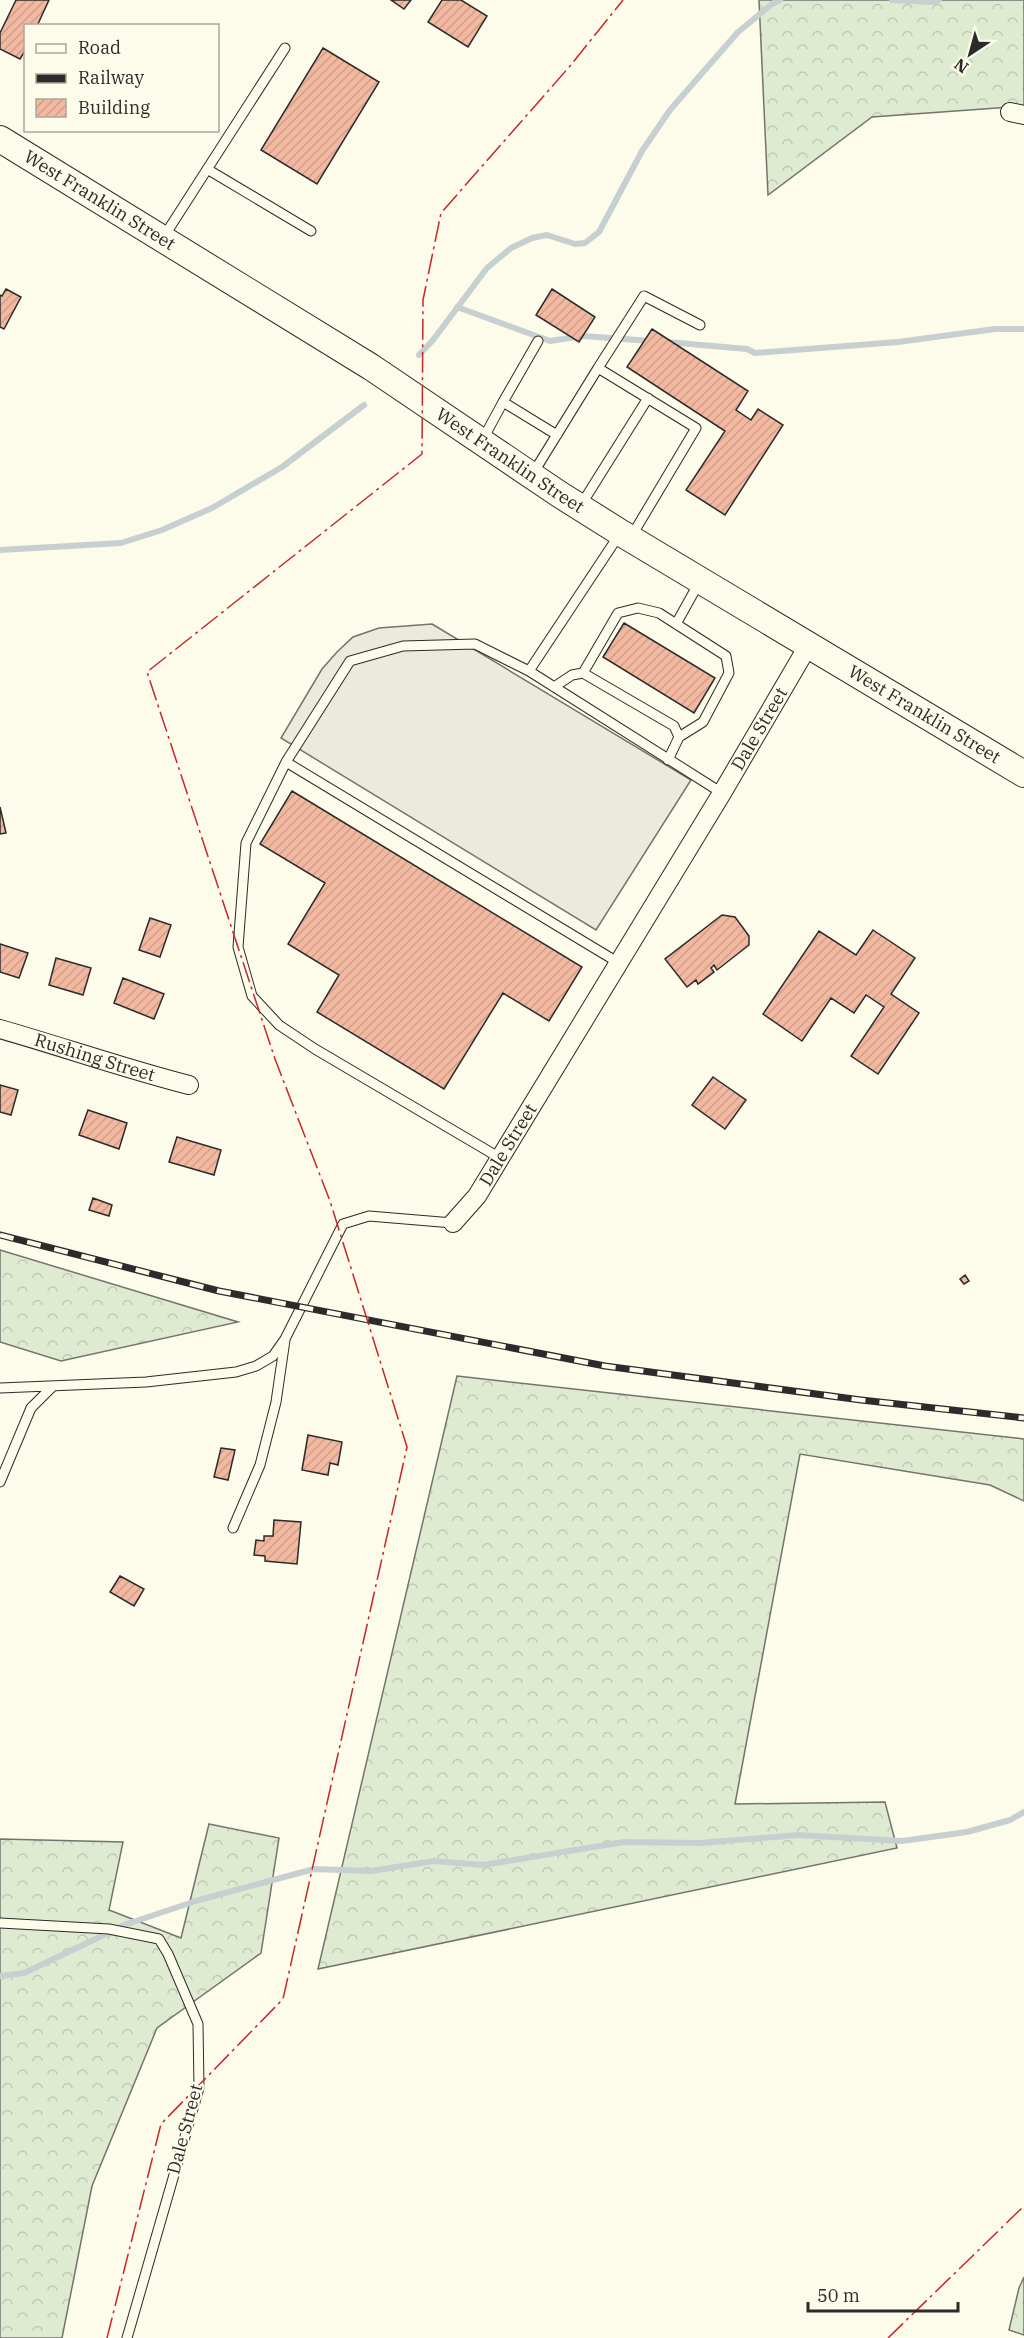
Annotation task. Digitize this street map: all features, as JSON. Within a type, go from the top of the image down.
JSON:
[{"type":"main road","name":"West Franklin Street","points":[[0,139],[371,367],[625,536],[1024,774]]},
{"type":"street","name":"Dale Street","points":[[453,1223],[477,1196],[722,793],[808,646]]},
{"type":"street","name":"Rushing Street","points":[[0,1029],[87,1054],[121,1067],[189,1085]]},
{"type":"lane","points":[[162,240],[285,48]]},
{"type":"lane","points":[[207,169],[311,231]]},
{"type":"lane","points":[[532,476],[644,296],[700,325]]},
{"type":"lane","points":[[481,441],[538,341]]},
{"type":"lane","points":[[529,671],[625,536],[696,428],[598,368]]},
{"type":"lane","points":[[580,507],[648,398]]},
{"type":"lane","points":[[503,402],[557,435]]},
{"type":"lane","points":[[676,624],[700,581]]},
{"type":"lane","points":[[583,673],[618,613],[638,608],[659,613],[726,656],[729,674],[703,722],[679,737],[668,760]]},
{"type":"lane","points":[[500,1158],[315,1049],[279,1025],[252,996],[238,947],[246,843],[286,762],[350,661],[403,646],[475,644],[529,671],[722,793]]},
{"type":"lane","points":[[554,687],[572,675],[583,673],[674,726],[679,737]]},
{"type":"lane","points":[[286,762],[619,963]]},
{"type":"lane","name":"Dale Street","points":[[0,1388],[146,1382],[236,1372],[256,1366],[273,1356],[285,1339],[343,1224],[369,1216],[453,1223]]},
{"type":"lane","points":[[233,1527],[260,1465],[276,1402],[285,1339]]},
{"type":"lane","points":[[0,1482],[31,1408],[52,1387]]},
{"type":"lane","name":"Dale Street","points":[[0,1923],[109,1929],[159,1939],[168,1954],[198,2024],[199,2088],[127,2338]]},
{"type":"green space","points":[[759,0],[1024,0],[1024,106],[872,117],[768,195]]},
{"type":"green space","points":[[0,1250],[238,1322],[61,1361],[0,1342]]},
{"type":"green space","points":[[457,1376],[1024,1439],[1024,1501],[990,1485],[800,1454],[735,1804],[885,1802],[897,1848],[318,1969]]},
{"type":"green space","points":[[209,1824],[279,1838],[261,1953],[157,2028],[92,2186],[62,2338],[0,2338],[0,1839],[123,1842],[109,1910],[181,1938]]},
{"type":"green space","points":[[1024,2277],[1024,2335],[1009,2330],[1019,2288]]},
{"type":"shaded area","points":[[432,624],[691,780],[596,930],[281,738],[322,669],[353,637],[379,628]]},
{"type":"building","points":[[16,0],[49,0],[38,24],[24,24],[24,52],[20,59],[0,49],[0,33]]},
{"type":"building","points":[[391,0],[411,0],[404,9]]},
{"type":"building","points":[[442,0],[461,0],[487,16],[468,47],[428,22]]},
{"type":"building","points":[[323,48],[379,82],[317,184],[261,150]]},
{"type":"building","points":[[6,289],[21,297],[4,329],[0,327],[0,295],[2,296]]},
{"type":"building","points":[[552,289],[595,317],[579,342],[536,315]]},
{"type":"building","points":[[652,329],[748,391],[736,410],[751,420],[758,409],[783,425],[725,515],[686,490],[725,431],[627,367]]},
{"type":"building","points":[[624,623],[715,678],[694,713],[603,657]]},
{"type":"building","points":[[292,791],[582,967],[549,1021],[503,993],[444,1089],[317,1012],[339,975],[288,944],[325,883],[260,844]]},
{"type":"building","points":[[0,807],[6,833],[0,834]]},
{"type":"building","points":[[722,915],[735,917],[749,936],[749,945],[717,970],[714,965],[711,968],[714,972],[698,984],[696,980],[687,987],[665,959]]},
{"type":"building","points":[[150,918],[171,925],[160,957],[139,950]]},
{"type":"building","points":[[873,930],[915,958],[891,994],[919,1013],[878,1074],[851,1056],[884,1007],[866,995],[854,1013],[831,998],[802,1041],[763,1014],[819,931],[856,955]]},
{"type":"building","points":[[0,944],[28,953],[19,978],[0,972]]},
{"type":"building","points":[[56,958],[91,968],[83,995],[49,985]]},
{"type":"building","points":[[123,978],[164,994],[154,1019],[114,1003]]},
{"type":"building","points":[[713,1077],[746,1100],[725,1129],[692,1105]]},
{"type":"building","points":[[0,1085],[18,1090],[11,1115],[0,1112]]},
{"type":"building","points":[[88,1110],[127,1123],[119,1149],[79,1135]]},
{"type":"building","points":[[177,1137],[221,1150],[214,1175],[169,1162]]},
{"type":"building","points":[[93,1198],[112,1205],[109,1216],[89,1210]]},
{"type":"building","points":[[965,1275],[969,1281],[964,1284],[960,1279]]},
{"type":"building","points":[[308,1435],[342,1442],[338,1465],[330,1463],[328,1475],[302,1470]]},
{"type":"building","points":[[221,1448],[235,1450],[228,1480],[214,1477]]},
{"type":"building","points":[[274,1520],[301,1522],[297,1564],[265,1561],[265,1556],[254,1555],[256,1540],[264,1541],[264,1536],[273,1536]]},
{"type":"building","points":[[120,1576],[144,1589],[134,1606],[110,1592]]},
{"type":"waterway","points":[[419,355],[487,268],[511,248],[532,238],[547,235],[575,244],[585,243],[599,232],[642,151],[670,110],[738,32],[780,0]]},
{"type":"waterway","points":[[892,0],[931,2],[939,0]]},
{"type":"waterway","points":[[457,307],[550,341],[583,336],[651,341]]},
{"type":"waterway","points":[[667,342],[747,349],[755,353],[898,342],[995,329],[1024,329]]},
{"type":"waterway","points":[[0,550],[121,543],[162,530],[212,508],[282,467],[364,405]]},
{"type":"waterway","points":[[0,1976],[24,1973],[127,1924],[199,1900],[314,1869],[371,1871],[434,1861],[483,1865],[624,1842],[700,1843],[798,1835],[902,1841],[967,1832],[1010,1820],[1024,1812]]},
{"type":"railway","points":[[0,1235],[219,1291],[605,1366],[861,1400],[1024,1418]]},
{"type":"power","points":[[107,2338],[161,2124],[283,1999],[407,1447],[330,1201],[275,1059],[147,672],[422,454],[423,300],[441,213],[570,66],[623,0]]},
{"type":"power","points":[[888,2338],[1024,2206]]}]
